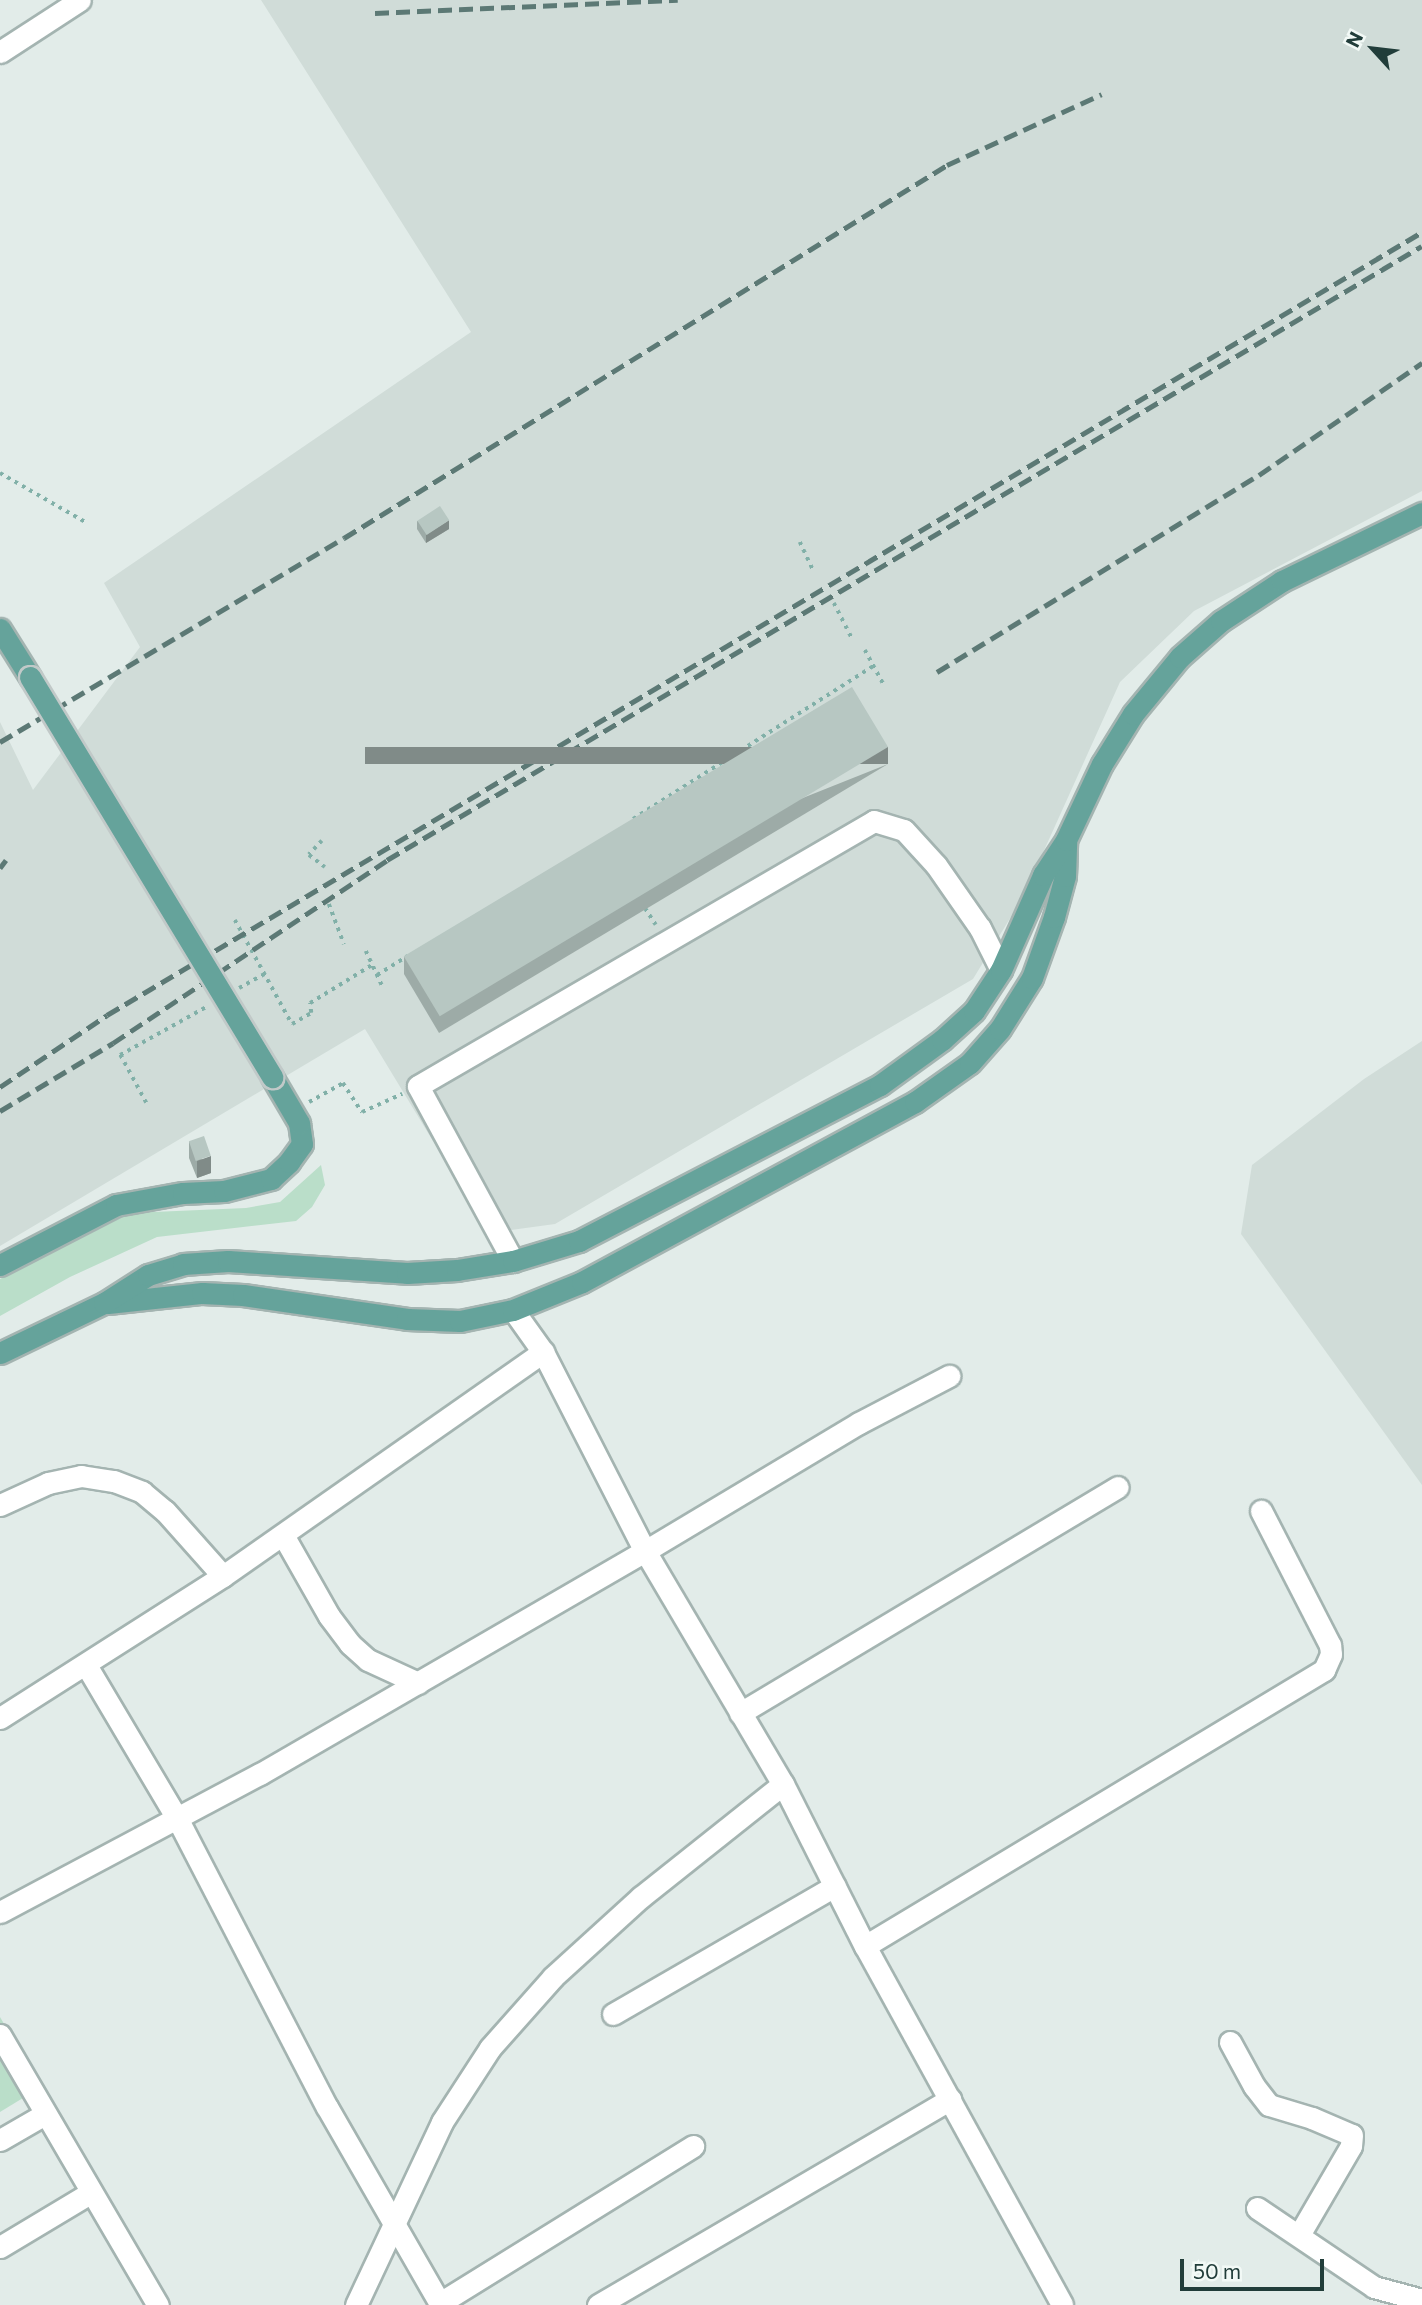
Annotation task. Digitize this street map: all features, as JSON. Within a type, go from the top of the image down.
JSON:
[{"type":"main road","points":[[0,1353],[104,1303],[148,1275],[183,1264],[228,1261],[407,1273],[457,1270],[513,1261],[579,1241],[880,1084],[942,1040],[974,1012],[1000,970],[1044,875],[1066,840],[1102,764],[1133,714],[1180,657],[1221,621],[1282,582],[1422,513]]},
{"type":"main road","points":[[0,629],[299,1123],[302,1144],[271,1180],[224,1191],[183,1193],[116,1205],[0,1265]]},
{"type":"main road","points":[[104,1303],[202,1293],[243,1294],[407,1319],[460,1321],[513,1310],[582,1282],[903,1108],[970,1063],[1000,1029],[1032,978],[1055,917],[1065,876],[1066,840]]},
{"type":"street","points":[[0,52],[80,0]]},
{"type":"street","points":[[513,1261],[418,1086],[874,821],[904,830],[936,864],[980,928],[1000,970]]},
{"type":"street","points":[[513,1310],[543,1352],[645,1551],[783,1784],[865,1946],[1062,2305]]},
{"type":"street","points":[[0,1718],[223,1576],[543,1352]]},
{"type":"street","points":[[0,1912],[178,1820],[418,1684],[859,1423],[949,1376]]},
{"type":"street","points":[[0,1505],[48,1483],[81,1476],[114,1481],[142,1492],[165,1511],[223,1576]]},
{"type":"street","points":[[740,1713],[1117,1487]]},
{"type":"street","points":[[865,1946],[1324,1670],[1332,1654],[1330,1645],[1261,1511]]},
{"type":"street","points":[[283,1535],[329,1616],[350,1644],[368,1660],[418,1684]]},
{"type":"street","points":[[86,1665],[178,1820],[289,2036],[441,2304],[692,2146]]},
{"type":"street","points":[[356,2305],[442,2122],[490,2048],[553,1977],[641,1897],[783,1784]]},
{"type":"street","points":[[613,2014],[835,1886]]},
{"type":"street","points":[[0,2035],[90,2193],[158,2305]]},
{"type":"street","points":[[1230,2042],[1254,2086],[1269,2105],[1312,2118],[1352,2135],[1351,2146],[1299,2235]]},
{"type":"street","points":[[598,2305],[950,2099]]},
{"type":"street","points":[[0,2140],[44,2114]]},
{"type":"street","points":[[0,2247],[90,2193]]},
{"type":"street","points":[[1257,2208],[1374,2287],[1422,2300]]},
{"type":"path","points":[[0,473],[87,523]]},
{"type":"path","points":[[800,542],[814,572]]},
{"type":"path","points":[[834,603],[851,637]]},
{"type":"path","points":[[865,650],[884,687]]},
{"type":"path","points":[[627,823],[873,666]]},
{"type":"path","points":[[322,841],[309,855],[325,866]]},
{"type":"path","points":[[639,897],[665,942]]},
{"type":"path","points":[[329,904],[344,944]]},
{"type":"path","points":[[235,920],[292,1024],[311,1013],[310,1003],[372,965]]},
{"type":"path","points":[[366,951],[382,985]]},
{"type":"path","points":[[377,975],[412,953]]},
{"type":"path","points":[[228,995],[264,975]]},
{"type":"path","points":[[145,1103],[120,1055],[216,1001]]},
{"type":"path","points":[[292,1112],[343,1083],[362,1112],[418,1086]]},
{"type":"shaded area","points":[[261,0],[1422,0],[1422,491],[1194,611],[1120,682],[1023,897],[973,979],[555,1224],[511,1230],[473,1207],[365,1029],[0,1246],[0,722],[33,790],[140,647],[104,583],[471,332]]},
{"type":"shaded area","points":[[1422,1041],[1422,1485],[1241,1234],[1252,1165],[1364,1079]]},
{"type":"green space","points":[[321,1165],[325,1185],[312,1207],[296,1221],[157,1237],[70,1277],[0,1316],[0,1279],[130,1213],[246,1208],[280,1202]]},
{"type":"green space","points":[[0,2017],[41,2087],[0,2112]]},
{"type":"building","points":[[440,506],[449,520],[427,535],[417,521]]},
{"type":"building","points":[[852,687],[888,747],[440,1016],[404,956]]},
{"type":"building","points":[[204,1136],[211,1156],[196,1161],[189,1141]]},
{"type":"railway","points":[[375,13],[678,0]]},
{"type":"railway","points":[[0,742],[344,538],[947,165],[1102,94]]},
{"type":"railway","points":[[0,1087],[107,1015],[1422,232]]},
{"type":"railway","points":[[0,1111],[113,1043],[387,860],[1422,246]]},
{"type":"railway","points":[[937,672],[1259,475],[1422,363]]},
{"type":"railway","points":[[0,868],[6,860]]}]
